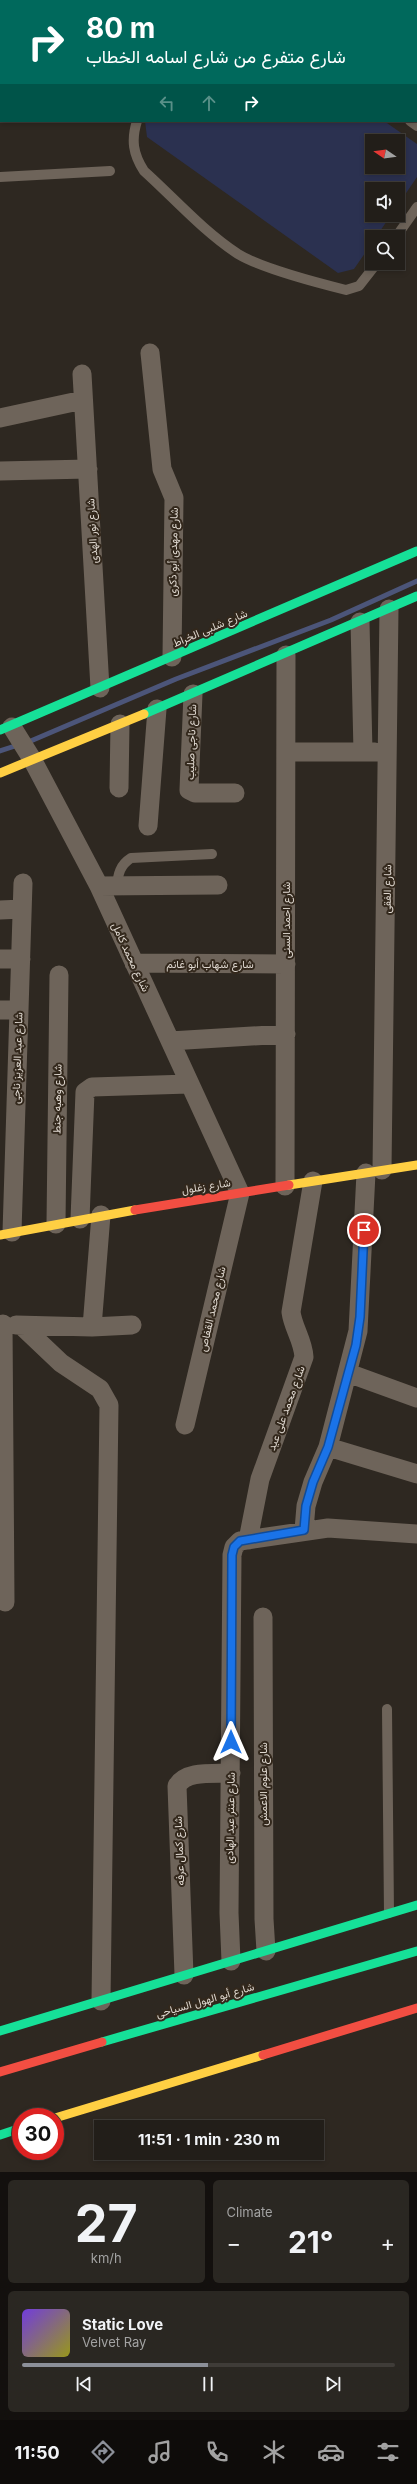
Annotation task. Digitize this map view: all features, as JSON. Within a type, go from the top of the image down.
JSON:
[{"type":"street","name":"شارع مهدى أبو ذكرى","points":[[150,353],[162,469],[174,498],[172,657]]},
{"type":"street","name":"شارع نور الهدى","points":[[82,374],[100,688]]},
{"type":"street","points":[[0,418],[83,400]]},
{"type":"street","points":[[0,471],[88,469]]},
{"type":"street","name":"شارع شلبى الخراط","points":[[9,730],[100,688],[417,551]]},
{"type":"street","points":[[0,773],[30,755],[120,724],[157,709],[286,655],[417,596]]},
{"type":"street","name":"شارع الفقى","points":[[304,1530],[306,1506],[313,1482],[328,1447],[356,1345],[374,1172],[389,752],[389,608]]},
{"type":"street","points":[[360,622],[362,752]]},
{"type":"street","name":"شارع احمد السنى","points":[[285,1186],[286,655]]},
{"type":"street","name":"شارع ناجى صليب","points":[[193,694],[189,790],[195,793],[235,793]]},
{"type":"street","points":[[148,826],[157,709]]},
{"type":"street","points":[[119,788],[120,724]]},
{"type":"street","name":"شارع محمد كامل","points":[[9,730],[30,755],[108,886],[134,963],[240,1193]]},
{"type":"street","points":[[286,752],[389,752]]},
{"type":"street","name":"شارع عبد العزيز ناجى","points":[[6,1234],[19,1010],[23,883]]},
{"type":"street","points":[[108,886],[218,885]]},
{"type":"street","points":[[0,910],[22,909]]},
{"type":"street","points":[[0,959],[21,959]]},
{"type":"street","name":"شارع شهاب أبو غانم","points":[[134,963],[286,964]]},
{"type":"street","name":"شارع وهبه جنط","points":[[56,1224],[59,975]]},
{"type":"street","points":[[0,1010],[19,1010]]},
{"type":"street","points":[[170,1041],[286,1034]]},
{"type":"street","points":[[80,1219],[83,1096],[92,1087],[189,1084]]},
{"type":"street","name":"شارع زغلول","points":[[6,1234],[80,1219],[417,1165]]},
{"type":"street","name":"شارع محمد على عيد","points":[[248,1540],[260,1479],[304,1357],[303,1347],[292,1321],[291,1312],[313,1181]]},
{"type":"street","name":"شارع محمد القفاص","points":[[185,1425],[240,1193]]},
{"type":"street","points":[[92,1327],[102,1216]]},
{"type":"street","points":[[5,1602],[2,1324],[22,1326],[92,1327],[132,1325]]},
{"type":"street","points":[[22,1326],[61,1363],[100,1389],[109,1405],[101,2001]]},
{"type":"street","points":[[348,1373],[417,1398]]},
{"type":"street","points":[[328,1447],[417,1474]]},
{"type":"street","points":[[248,1540],[304,1530],[328,1528],[417,1534]]},
{"type":"street","name":"شارع عنتر عبد الهادى","points":[[231,1961],[229,1913],[232,1555],[234,1547],[240,1541],[248,1540]]},
{"type":"street","name":"شارع علوم الاعمش","points":[[263,1617],[266,1951]]},
{"type":"street","name":"شارع كمال عرفه","points":[[184,1975],[177,1786],[181,1779],[188,1776],[231,1773]]},
{"type":"street","points":[[0,2031],[417,1905]]},
{"type":"street","name":"شارع أبو الهول السياحى","points":[[0,2072],[417,1951]]},
{"type":"street","points":[[408,1954],[417,1963]]},
{"type":"street","points":[[64,2115],[417,2008]]},
{"type":"street","points":[[0,2135],[12,2131]]},
{"type":"lane","points":[[137,122],[133,135],[133,148],[137,160],[144,171],[218,239],[239,255],[264,265],[346,290],[359,286],[372,270]]},
{"type":"lane","points":[[0,177],[110,171]]},
{"type":"lane","points":[[401,230],[417,208]]},
{"type":"lane","points":[[108,886],[118,874],[123,862],[131,858],[212,854]]},
{"type":"lane","points":[[387,1709],[389,1913]]},
{"type":"shaded area","points":[[145,122],[385,122],[403,134],[365,134],[365,174],[405,174],[405,136],[417,144],[417,177],[405,195],[405,182],[365,182],[365,222],[386,222],[381,230],[365,230],[365,253],[354,269],[338,273],[147,137]]},
{"type":"waterway","points":[[26,743],[176,679],[331,620],[417,581]]},
{"type":"waterway","points":[[0,751],[18,745]]},
{"type":"traffic: fast","points":[[0,730],[417,551]]},
{"type":"traffic: fast","points":[[144,714],[417,596]]},
{"type":"traffic: fast","points":[[0,2031],[417,1905]]},
{"type":"traffic: fast","points":[[102,2042],[417,1951]]},
{"type":"traffic: fast","points":[[0,2135],[12,2131]]},
{"type":"traffic: slow","points":[[0,773],[144,714]]},
{"type":"traffic: slow","points":[[289,1185],[417,1165]]},
{"type":"traffic: slow","points":[[0,1235],[135,1210]]},
{"type":"traffic: slow","points":[[64,2115],[263,2055]]},
{"type":"traffic: jam","points":[[135,1210],[289,1185]]},
{"type":"traffic: jam","points":[[263,2055],[417,2008]]},
{"type":"traffic: jam","points":[[0,2072],[102,2042]]},
{"type":"route","points":[[231,1742],[232,1555],[234,1547],[240,1541],[304,1530],[306,1506],[313,1482],[328,1447],[356,1345],[360,1317],[364,1230]]}]
